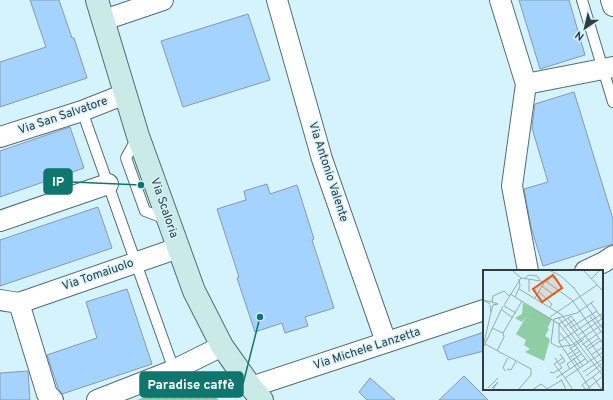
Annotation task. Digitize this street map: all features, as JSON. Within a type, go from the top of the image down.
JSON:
[{"type":"main road","name":"Via Scaloria","points":[[100,10],[138,136],[194,291],[222,346],[256,393]]},
{"type":"street","points":[[100,10],[164,0]]},
{"type":"street","name":"Via Antonio Valente","points":[[277,0],[322,159],[386,342]]},
{"type":"street","points":[[500,0],[526,84],[512,186],[528,270]]},
{"type":"street","points":[[611,0],[613,6]]},
{"type":"street","points":[[526,84],[608,68]]},
{"type":"street","name":"Via San Salvatore","points":[[0,137],[125,94]]},
{"type":"street","points":[[0,221],[108,184]]},
{"type":"street","name":"Via Tomaiuolo","points":[[9,302],[178,248]]},
{"type":"street","points":[[587,270],[613,256]]},
{"type":"street","points":[[9,302],[47,394],[53,400]]},
{"type":"street","name":"Via Michele Lanzetta","points":[[256,393],[386,342],[483,310]]},
{"type":"street","points":[[97,400],[174,370],[222,346]]},
{"type":"lane","points":[[582,0],[608,68],[613,102]]},
{"type":"lane","points":[[82,110],[174,370]]},
{"type":"green space","points":[[210,373],[218,400],[137,400]]},
{"type":"building","points":[[30,0],[59,0],[72,38],[74,38],[87,78],[0,107],[0,62],[46,47]]},
{"type":"building","points":[[519,0],[569,0],[585,55],[540,69]]},
{"type":"building","points":[[248,14],[270,80],[183,107],[161,41]]},
{"type":"building","points":[[574,92],[613,219],[613,244],[543,266],[531,227],[524,189],[548,182],[532,128],[535,104]]},
{"type":"building","points":[[70,127],[84,168],[0,197],[0,151]]},
{"type":"building","points":[[267,184],[270,194],[297,185],[314,239],[312,240],[334,308],[305,317],[308,326],[285,333],[282,323],[255,332],[237,278],[239,277],[217,209],[246,200],[244,191]]},
{"type":"building","points":[[98,207],[112,248],[0,286],[0,240]]},
{"type":"building","points":[[127,289],[152,364],[62,394],[58,388],[47,355],[97,338],[86,302]]},
{"type":"building","points":[[483,332],[483,351],[448,360],[443,346]]},
{"type":"building","points":[[28,371],[30,400],[0,400],[0,373]]},
{"type":"building","points":[[464,376],[488,400],[439,400]]},
{"type":"building","points":[[370,378],[395,400],[367,400],[359,392]]},
{"type":"place","name":"IP","points":[[141,185]]},
{"type":"place","name":"Paradise caffè","points":[[260,317]]}]
